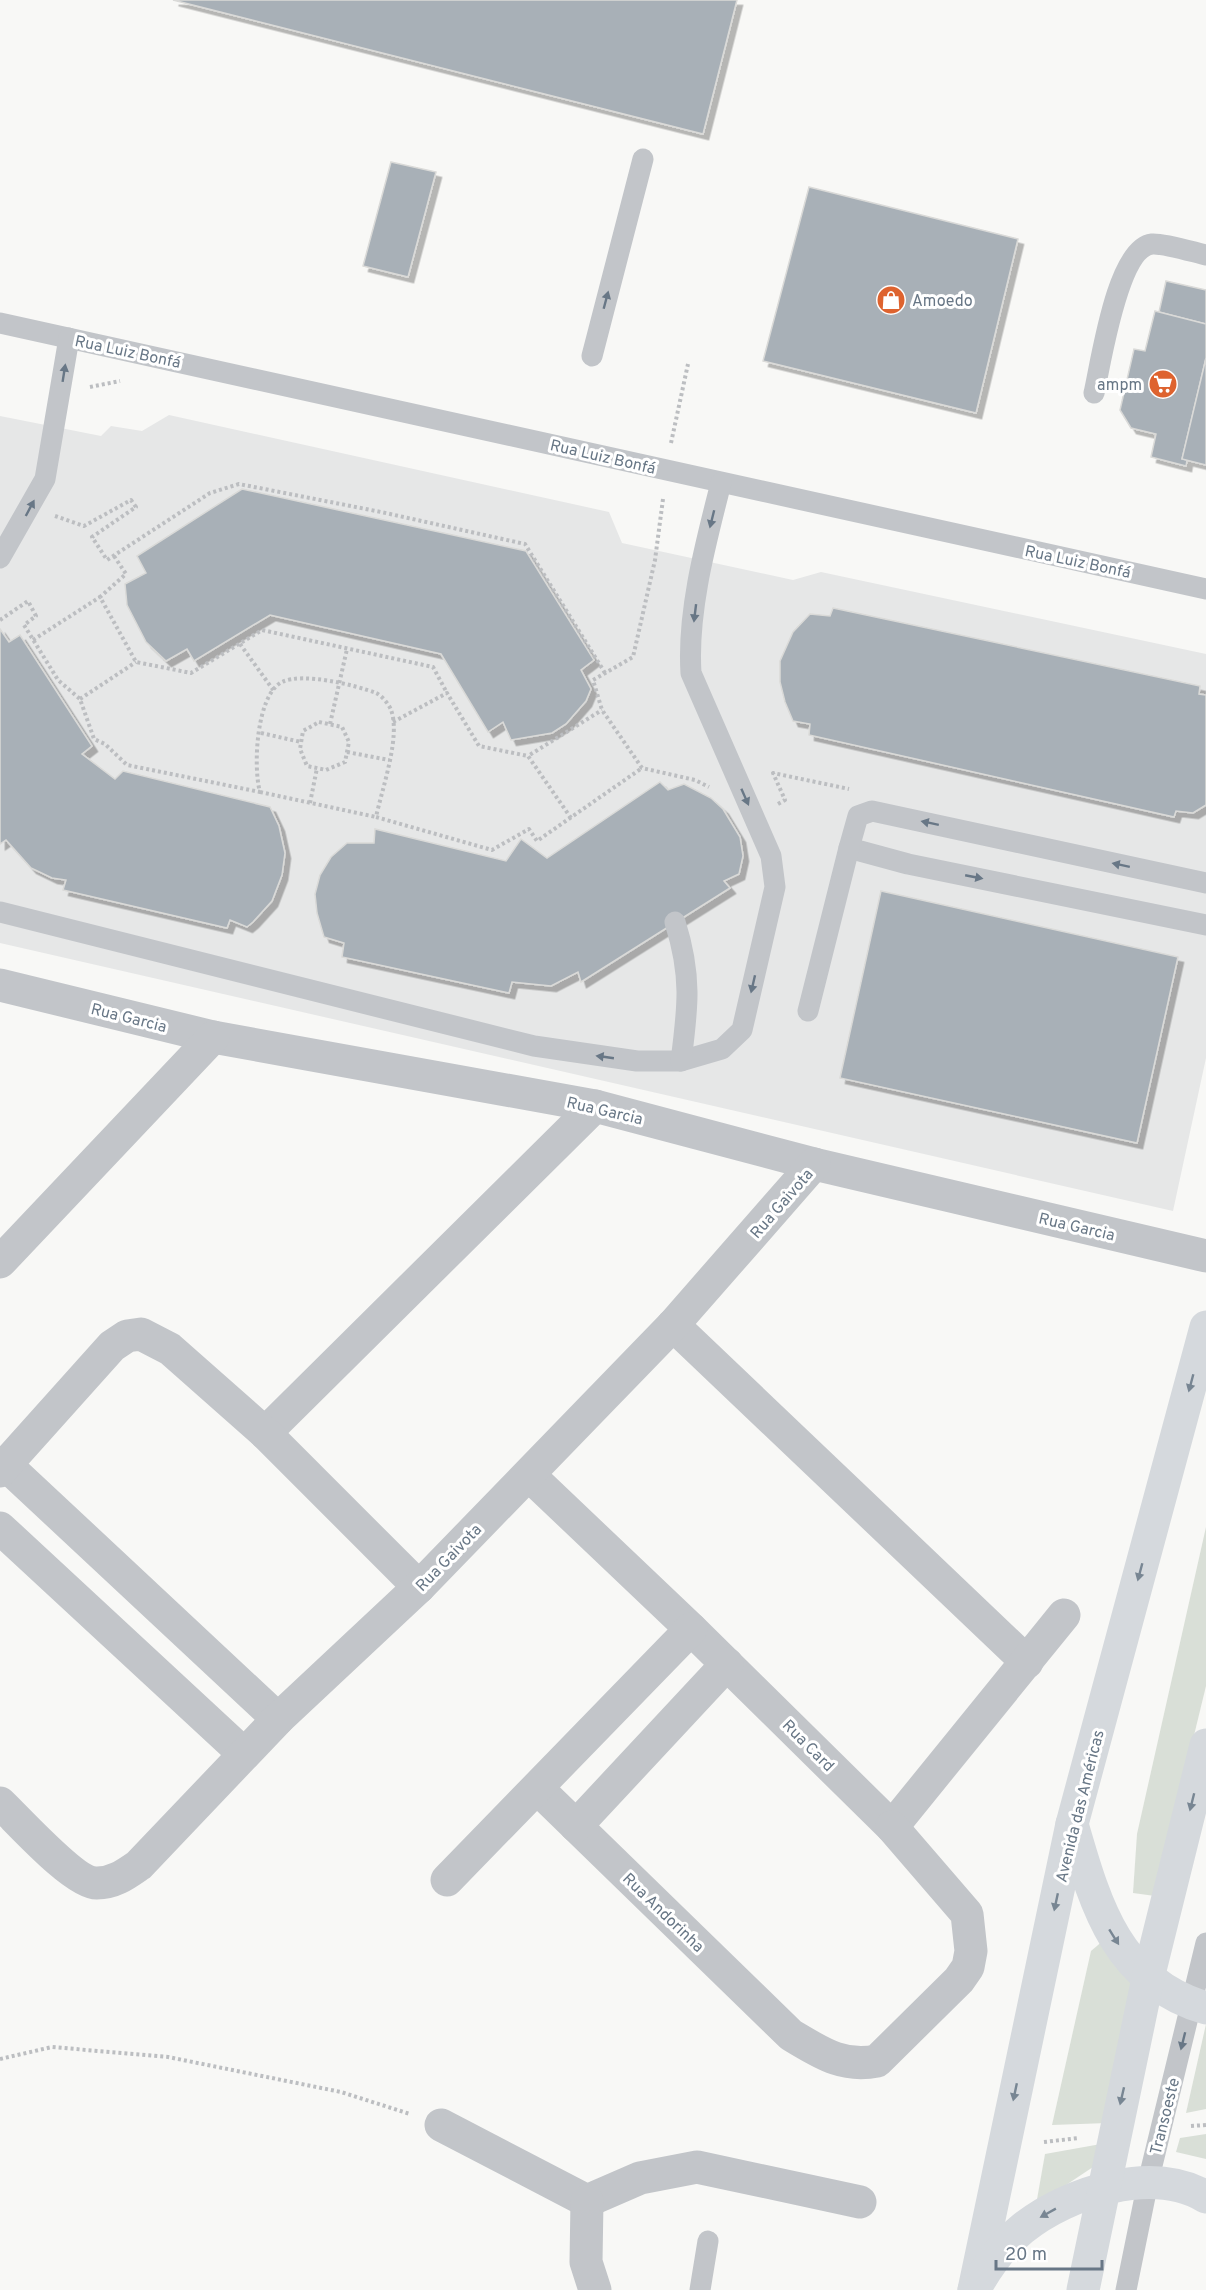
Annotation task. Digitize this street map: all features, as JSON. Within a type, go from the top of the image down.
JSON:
[{"type":"main road","name":"Avenida das Américas","points":[[974,2290],[1072,1824],[1206,1327]]},
{"type":"main road","points":[[1083,2290],[1148,1978],[1206,1745]]},
{"type":"main road","points":[[1072,1824],[1102,1918],[1123,1950],[1148,1978],[1199,2006]]},
{"type":"main road","points":[[974,2290],[989,2263],[1021,2230],[1046,2213],[1102,2190],[1148,2181],[1175,2184],[1206,2197]]},
{"type":"street","name":"Rua Garcia","points":[[0,985],[213,1037],[595,1106],[814,1164],[1206,1256]]},
{"type":"street","points":[[0,1262],[213,1037]]},
{"type":"street","points":[[265,1433],[595,1106]]},
{"type":"street","name":"Rua Gaivota","points":[[0,1803],[72,1873],[95,1884],[118,1880],[139,1865],[278,1719],[419,1587],[673,1326],[814,1164]]},
{"type":"street","points":[[673,1326],[1027,1662]]},
{"type":"street","points":[[278,1719],[3,1468],[112,1346],[127,1336],[141,1334],[170,1349],[265,1433],[419,1587]]},
{"type":"street","name":"Rua Card","points":[[529,1475],[728,1664],[892,1827],[967,1914],[971,1932],[968,1967],[959,1980],[877,2061],[847,2064],[833,2060],[791,2036]]},
{"type":"street","points":[[0,1528],[244,1755]]},
{"type":"street","points":[[892,1827],[1064,1615]]},
{"type":"street","points":[[447,1880],[691,1629]]},
{"type":"street","points":[[576,1826],[728,1664]]},
{"type":"street","name":"Rua Andorinha","points":[[537,1788],[791,2036]]},
{"type":"street","points":[[441,2125],[587,2201]]},
{"type":"street","points":[[587,2201],[640,2178],[697,2168],[860,2202]]},
{"type":"street","points":[[587,2201],[586,2262],[595,2290]]},
{"type":"lane","points":[[592,357],[643,159]]},
{"type":"lane","points":[[1094,393],[1119,286],[1126,267],[1140,250],[1152,244],[1206,255]]},
{"type":"lane","name":"Rua Luiz Bonfá","points":[[0,323],[1206,589]]},
{"type":"lane","points":[[0,558],[45,479],[69,338]]},
{"type":"lane","points":[[0,912],[534,1046],[637,1061],[681,1061],[722,1049],[742,1030],[775,887],[771,856],[692,673],[690,654],[703,555],[721,483]]},
{"type":"lane","points":[[808,1011],[858,816],[872,811],[1206,883]]},
{"type":"lane","points":[[849,848],[908,864],[1206,925]]},
{"type":"lane","points":[[675,922],[686,956],[689,997],[681,1061]]},
{"type":"lane","name":"Transoeste","points":[[1126,2290],[1148,2181],[1199,2006],[1206,1943]]},
{"type":"lane","points":[[700,2290],[708,2241]]},
{"type":"path","points":[[670,446],[688,364]]},
{"type":"path","points":[[30,508],[84,526],[131,500],[136,507],[92,537],[107,560],[210,493],[238,484],[381,512],[525,544],[605,673]]},
{"type":"path","points":[[33,640],[100,597],[126,574],[114,556]]},
{"type":"path","points":[[100,597],[136,662]]},
{"type":"path","points":[[0,620],[28,601],[36,616],[24,625],[33,640],[58,681],[80,699],[94,739],[105,744],[127,765],[376,817],[492,850],[529,829],[537,841],[642,768]]},
{"type":"path","points":[[80,699],[136,662],[191,674],[262,630],[433,667],[479,746],[528,756],[602,710]]},
{"type":"path","points":[[240,644],[274,691]]},
{"type":"path","points":[[330,724],[347,649]]},
{"type":"path","points":[[260,792],[256,779],[255,753],[261,733],[266,700],[281,682],[308,677],[378,694],[391,709],[394,732],[376,817]]},
{"type":"path","points":[[393,722],[447,693]]},
{"type":"path","points":[[319,722],[330,724],[342,727],[349,742],[345,762],[326,770],[307,766],[300,749],[303,731],[319,722]]},
{"type":"path","points":[[261,733],[301,742]]},
{"type":"path","points":[[347,752],[389,760]]},
{"type":"path","points":[[528,756],[571,818]]},
{"type":"path","points":[[310,803],[317,768]]},
{"type":"path","points":[[784,775],[838,786]]},
{"type":"path","points":[[0,2059],[52,2047],[168,2056],[341,2092],[441,2125]]},
{"type":"path","points":[[1044,2142],[1088,2138]]},
{"type":"shaded area","points":[[169,415],[609,512],[622,543],[793,580],[821,572],[1206,654],[1206,1058],[1173,1211],[0,943],[0,416],[101,436],[111,426],[142,431]]},
{"type":"shaded area","points":[[1206,1527],[1206,1686],[1155,1896],[1133,1893],[1137,1834]]},
{"type":"shaded area","points":[[1104,1940],[1136,1986],[1108,2123],[1052,2125],[1091,1951]]},
{"type":"shaded area","points":[[1206,2024],[1206,2109],[1186,2113]]},
{"type":"shaded area","points":[[1206,2134],[1206,2159],[1176,2152],[1180,2138]]},
{"type":"shaded area","points":[[1101,2144],[1099,2163],[1036,2205],[1045,2154]]},
{"type":"building","points":[[173,0],[737,0],[703,134]]},
{"type":"building","points":[[391,162],[436,172],[408,277],[363,266]]},
{"type":"building","name":"Amoedo","points":[[809,187],[1018,239],[976,413],[763,361]]},
{"type":"building","points":[[1166,281],[1206,290],[1206,324],[1159,312]]},
{"type":"building","name":"ampm","points":[[1155,311],[1206,324],[1206,358],[1182,459],[1187,460],[1186,466],[1151,457],[1156,434],[1131,428],[1120,410],[1134,349],[1145,351]]},
{"type":"building","points":[[1206,358],[1206,465],[1182,459]]},
{"type":"building","points":[[242,489],[526,551],[594,660],[581,670],[591,689],[586,701],[566,724],[552,733],[511,740],[503,722],[488,732],[441,654],[270,615],[194,661],[187,649],[166,661],[146,642],[127,605],[125,584],[146,573],[137,556]]},
{"type":"building","points":[[833,608],[1200,686],[1199,694],[1206,695],[1206,805],[1193,813],[1176,811],[1174,817],[809,735],[810,724],[793,721],[785,702],[780,682],[780,661],[793,632],[810,614],[830,616]]},
{"type":"building","points":[[0,629],[9,642],[20,635],[92,746],[82,754],[115,779],[123,771],[270,807],[279,826],[285,853],[282,875],[272,901],[253,922],[247,927],[230,920],[227,928],[63,890],[66,880],[52,878],[31,868],[6,840],[0,844]]},
{"type":"building","points":[[660,782],[668,790],[684,784],[711,798],[723,809],[740,837],[743,856],[739,874],[724,881],[730,888],[581,982],[578,972],[551,986],[512,982],[509,993],[342,957],[344,943],[324,937],[317,913],[315,894],[320,875],[331,857],[347,843],[374,843],[375,829],[506,861],[521,839],[547,858]]},
{"type":"building","points":[[881,891],[1178,957],[1137,1143],[840,1078]]},
{"type":"place","name":"Amoedo","points":[[891,300]]},
{"type":"place","name":"ampm","points":[[1163,384]]}]
